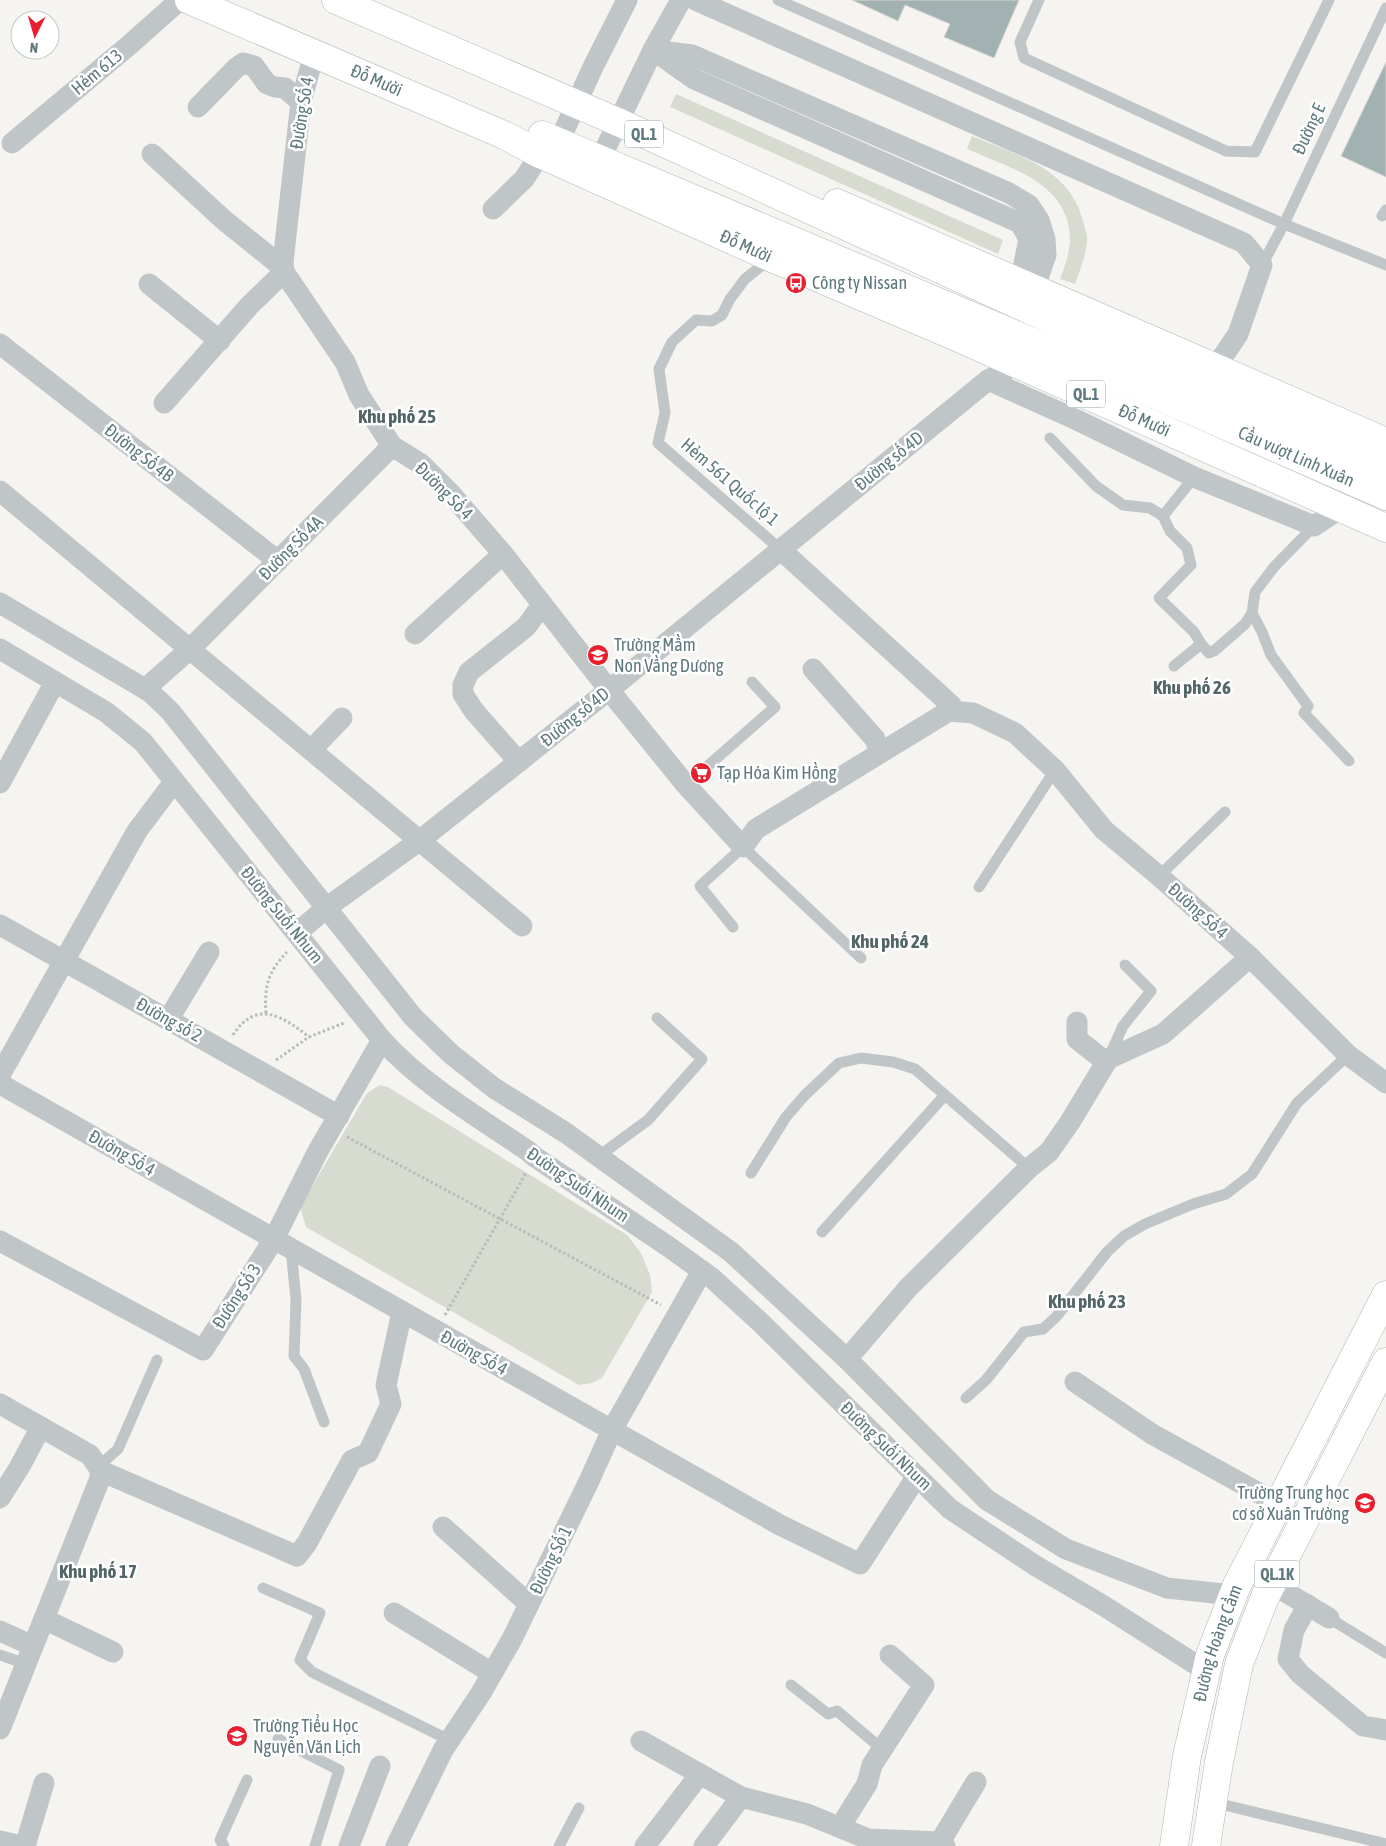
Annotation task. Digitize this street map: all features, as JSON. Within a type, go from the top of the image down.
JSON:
[{"type":"main road","name":"Đỗ Mười","points":[[189,0],[504,135],[550,149]]},
{"type":"main road","name":"Đỗ Mười","points":[[235,0],[550,149],[1078,361],[1213,393],[1386,442]]},
{"type":"main road","name":"Đỗ Mười","points":[[336,0],[580,96]]},
{"type":"main road","name":"Đỗ Mười","points":[[378,0],[1102,343],[1213,393]]},
{"type":"main road","name":"Đỗ Mười","points":[[622,115],[855,210],[1213,393]]},
{"type":"main road","name":"Đỗ Mười","points":[[596,168],[772,258],[961,339],[1386,528]]},
{"type":"main road","points":[[1078,361],[1238,462]]},
{"type":"main road","name":"Cầu vượt Linh Xuân","points":[[1213,393],[1386,468]]},
{"type":"main road","name":"Cầu vượt Linh Xuân","points":[[1213,393],[1386,496]]},
{"type":"main road","points":[[1351,513],[1386,546]]},
{"type":"main road","name":"Đường Hoàng Cầm","points":[[1174,1846],[1187,1756],[1206,1671],[1210,1655],[1233,1595],[1386,1295]]},
{"type":"main road","name":"Đường Hoàng Cầm","points":[[1206,1846],[1212,1802],[1239,1664],[1265,1597],[1384,1373]]},
{"type":"street","name":"Hẻm 613","points":[[12,143],[180,0]]},
{"type":"street","points":[[493,209],[524,179],[550,149],[580,96],[627,0]]},
{"type":"street","points":[[596,168],[680,0]]},
{"type":"street","points":[[695,0],[1244,243],[1262,265],[1238,334],[1213,393]]},
{"type":"street","points":[[654,50],[694,79],[1020,222],[1029,239],[1032,269]]},
{"type":"street","name":"Đường Số 4","points":[[314,54],[301,102],[284,267],[345,362],[359,395],[392,446],[422,464],[452,495],[503,554],[686,785],[743,847]]},
{"type":"street","points":[[198,107],[243,63],[254,66],[267,84],[285,88],[301,102]]},
{"type":"street","points":[[152,154],[225,221],[284,267],[164,403]]},
{"type":"street","points":[[149,284],[220,340]]},
{"type":"street","name":"Đường Số 4B","points":[[0,344],[278,561]]},
{"type":"street","name":"Đường số 4D","points":[[299,935],[326,908],[420,841],[609,690],[993,373],[1077,420],[1194,477]]},
{"type":"street","name":"Đường Số 4A","points":[[145,689],[190,649],[392,446]]},
{"type":"street","points":[[1194,477],[1314,526],[1351,513]]},
{"type":"street","points":[[0,491],[522,926]]},
{"type":"street","points":[[743,847],[756,829],[949,711],[951,705],[780,549]]},
{"type":"street","points":[[415,634],[503,554]]},
{"type":"street","points":[[0,603],[145,689],[170,711],[413,1018],[451,1054],[494,1088],[566,1133],[731,1252],[847,1359],[987,1500],[1066,1549],[1167,1588],[1233,1595]]},
{"type":"street","points":[[519,762],[474,711],[463,694],[463,685],[469,672],[526,627],[542,605]]},
{"type":"street","name":"Đường Suối Nhum","points":[[0,649],[106,712],[143,742],[398,1058],[428,1083],[670,1247],[702,1271],[760,1322],[950,1508],[1020,1556],[1104,1606],[1206,1671]]},
{"type":"street","points":[[813,670],[875,739],[880,753]]},
{"type":"street","points":[[0,783],[55,682]]},
{"type":"street","name":"Đường Số 4","points":[[949,711],[973,713],[1015,733],[1055,770],[1104,830],[1250,957],[1348,1055],[1386,1083]]},
{"type":"street","points":[[311,750],[342,718]]},
{"type":"street","points":[[0,1075],[137,831],[174,782]]},
{"type":"street","name":"Đường số 2","points":[[0,925],[266,1075],[335,1122]]},
{"type":"street","points":[[168,1020],[209,952]]},
{"type":"street","points":[[847,1359],[908,1288],[1028,1168],[1049,1152],[1070,1122],[1107,1060],[1163,1034],[1250,957]]},
{"type":"street","points":[[1077,1022],[1077,1038],[1107,1060]]},
{"type":"street","name":"Đường Số 3","points":[[0,1241],[203,1350],[282,1244],[335,1122],[382,1040]]},
{"type":"street","name":"Đường Số 4","points":[[0,1084],[780,1525],[860,1564],[917,1476]]},
{"type":"street","name":"Đường Số 1","points":[[396,1846],[448,1740],[492,1674],[512,1639],[612,1430],[702,1271]]},
{"type":"street","points":[[0,1404],[90,1455],[100,1469],[297,1556],[307,1543],[352,1460],[368,1453],[391,1404],[386,1385],[402,1312]]},
{"type":"street","points":[[1075,1382],[1152,1434],[1279,1504]]},
{"type":"street","points":[[0,1498],[41,1427]]},
{"type":"street","points":[[0,1729],[99,1481],[100,1469]]},
{"type":"street","points":[[444,1527],[529,1604]]},
{"type":"street","points":[[1272,1584],[1329,1618]]},
{"type":"street","points":[[1308,1605],[1294,1630],[1288,1659],[1300,1674],[1363,1726],[1386,1730]]},
{"type":"street","points":[[394,1613],[492,1674]]},
{"type":"street","points":[[44,1619],[114,1652]]},
{"type":"street","points":[[0,1631],[29,1655]]},
{"type":"street","points":[[840,1828],[868,1784],[872,1765],[924,1685],[890,1655]]},
{"type":"street","points":[[641,1741],[740,1797],[807,1814],[868,1839],[942,1844],[976,1782]]},
{"type":"street","points":[[350,1846],[380,1766]]},
{"type":"street","points":[[645,1846],[700,1774]]},
{"type":"street","points":[[0,1841],[24,1846],[44,1782]]},
{"type":"street","points":[[704,1846],[740,1797]]},
{"type":"lane","points":[[778,0],[1284,224],[1386,265]]},
{"type":"lane","points":[[1039,0],[1020,42],[1024,58],[1226,151],[1256,152],[1329,0]]},
{"type":"lane","name":"Đường E","points":[[1262,265],[1284,224],[1386,8]]},
{"type":"lane","name":"Hẻm 561 Quốc lộ 1","points":[[772,258],[745,279],[730,299],[722,316],[712,321],[696,320],[672,342],[660,369],[665,413],[658,443],[780,549]]},
{"type":"lane","points":[[1050,438],[1096,486],[1123,505],[1150,508],[1163,516],[1170,531],[1187,548],[1191,566],[1158,598],[1194,632],[1209,653],[1214,651],[1245,624],[1252,613],[1255,592],[1274,567],[1314,526]]},
{"type":"lane","points":[[1163,516],[1194,477]]},
{"type":"lane","points":[[1252,613],[1271,655],[1307,705],[1304,713],[1349,761]]},
{"type":"lane","points":[[1174,666],[1201,644]]},
{"type":"lane","points":[[686,785],[775,707],[752,682]]},
{"type":"lane","points":[[979,887],[1055,770]]},
{"type":"lane","points":[[1159,876],[1225,812]]},
{"type":"lane","points":[[733,927],[700,886],[743,847],[861,958]]},
{"type":"lane","points":[[1107,1060],[1123,1026],[1151,991],[1125,965]]},
{"type":"lane","points":[[599,1156],[648,1120],[702,1058],[657,1018]]},
{"type":"lane","points":[[966,1398],[986,1380],[1024,1332],[1043,1329],[1056,1317],[1107,1252],[1124,1236],[1145,1224],[1193,1204],[1226,1194],[1252,1174],[1297,1103],[1348,1055]]},
{"type":"lane","points":[[751,1173],[786,1117],[805,1095],[839,1063],[861,1058],[893,1062],[915,1069],[1028,1168]]},
{"type":"lane","points":[[822,1232],[945,1095]]},
{"type":"lane","points":[[282,1244],[296,1300],[294,1356],[304,1369],[324,1422]]},
{"type":"lane","points":[[100,1469],[118,1449],[157,1360]]},
{"type":"lane","points":[[263,1588],[320,1612],[300,1660],[312,1672],[448,1740]]},
{"type":"lane","points":[[1329,1618],[1386,1653]]},
{"type":"lane","points":[[0,1655],[29,1655]]},
{"type":"lane","points":[[790,1685],[828,1714],[837,1711],[882,1749]]},
{"type":"lane","points":[[278,1739],[339,1770],[315,1846]]},
{"type":"lane","points":[[224,1846],[220,1840],[247,1780]]},
{"type":"lane","points":[[1212,1802],[1386,1844]]},
{"type":"lane","points":[[559,1846],[579,1808]]},
{"type":"path","points":[[266,1013],[265,994],[270,974],[299,935]]},
{"type":"path","points":[[225,1052],[239,1026],[253,1015],[266,1013],[290,1021],[309,1037]]},
{"type":"path","points":[[266,1075],[278,1057],[309,1037],[363,1015]]},
{"type":"path","points":[[335,1122],[499,1218],[677,1314]]},
{"type":"path","points":[[436,1331],[535,1157]]},
{"type":"shaded area","points":[[676,94],[1003,240],[998,254],[670,107]]},
{"type":"shaded area","points":[[972,136],[1024,157],[1054,176],[1066,188],[1076,203],[1087,236],[1085,254],[1075,284],[1060,279],[1070,242],[1068,222],[1060,205],[1035,180],[1019,171],[967,149]]},
{"type":"shaded area","points":[[380,1085],[388,1087],[627,1235],[641,1253],[650,1275],[652,1292],[602,1378],[592,1383],[579,1385],[306,1227],[300,1207],[367,1093]]},
{"type":"building","points":[[852,0],[1019,0],[994,58],[944,37],[950,24],[905,5],[898,21]]},
{"type":"building","points":[[1386,62],[1386,177],[1341,156]]},
{"type":"place","name":"Công ty Nissan","points":[[796,283]]},
{"type":"place","name":"Trường Mầm Non Vầng Dương","points":[[598,655]]},
{"type":"place","name":"Tạp Hóa Kim Hồng","points":[[701,773]]},
{"type":"place","name":"Trường Trung học cơ sở Xuân Trường","points":[[1365,1503]]},
{"type":"place","name":"Trường Tiểu Học Nguyễn Văn Lịch","points":[[237,1736]]},
{"type":"district","name":"Khu phố 25","points":[[397,416]]},
{"type":"district","name":"Khu phố 26","points":[[1192,687]]},
{"type":"district","name":"Khu phố 24","points":[[890,941]]},
{"type":"district","name":"Khu phố 23","points":[[1087,1301]]},
{"type":"district","name":"Khu phố 17","points":[[98,1571]]}]
